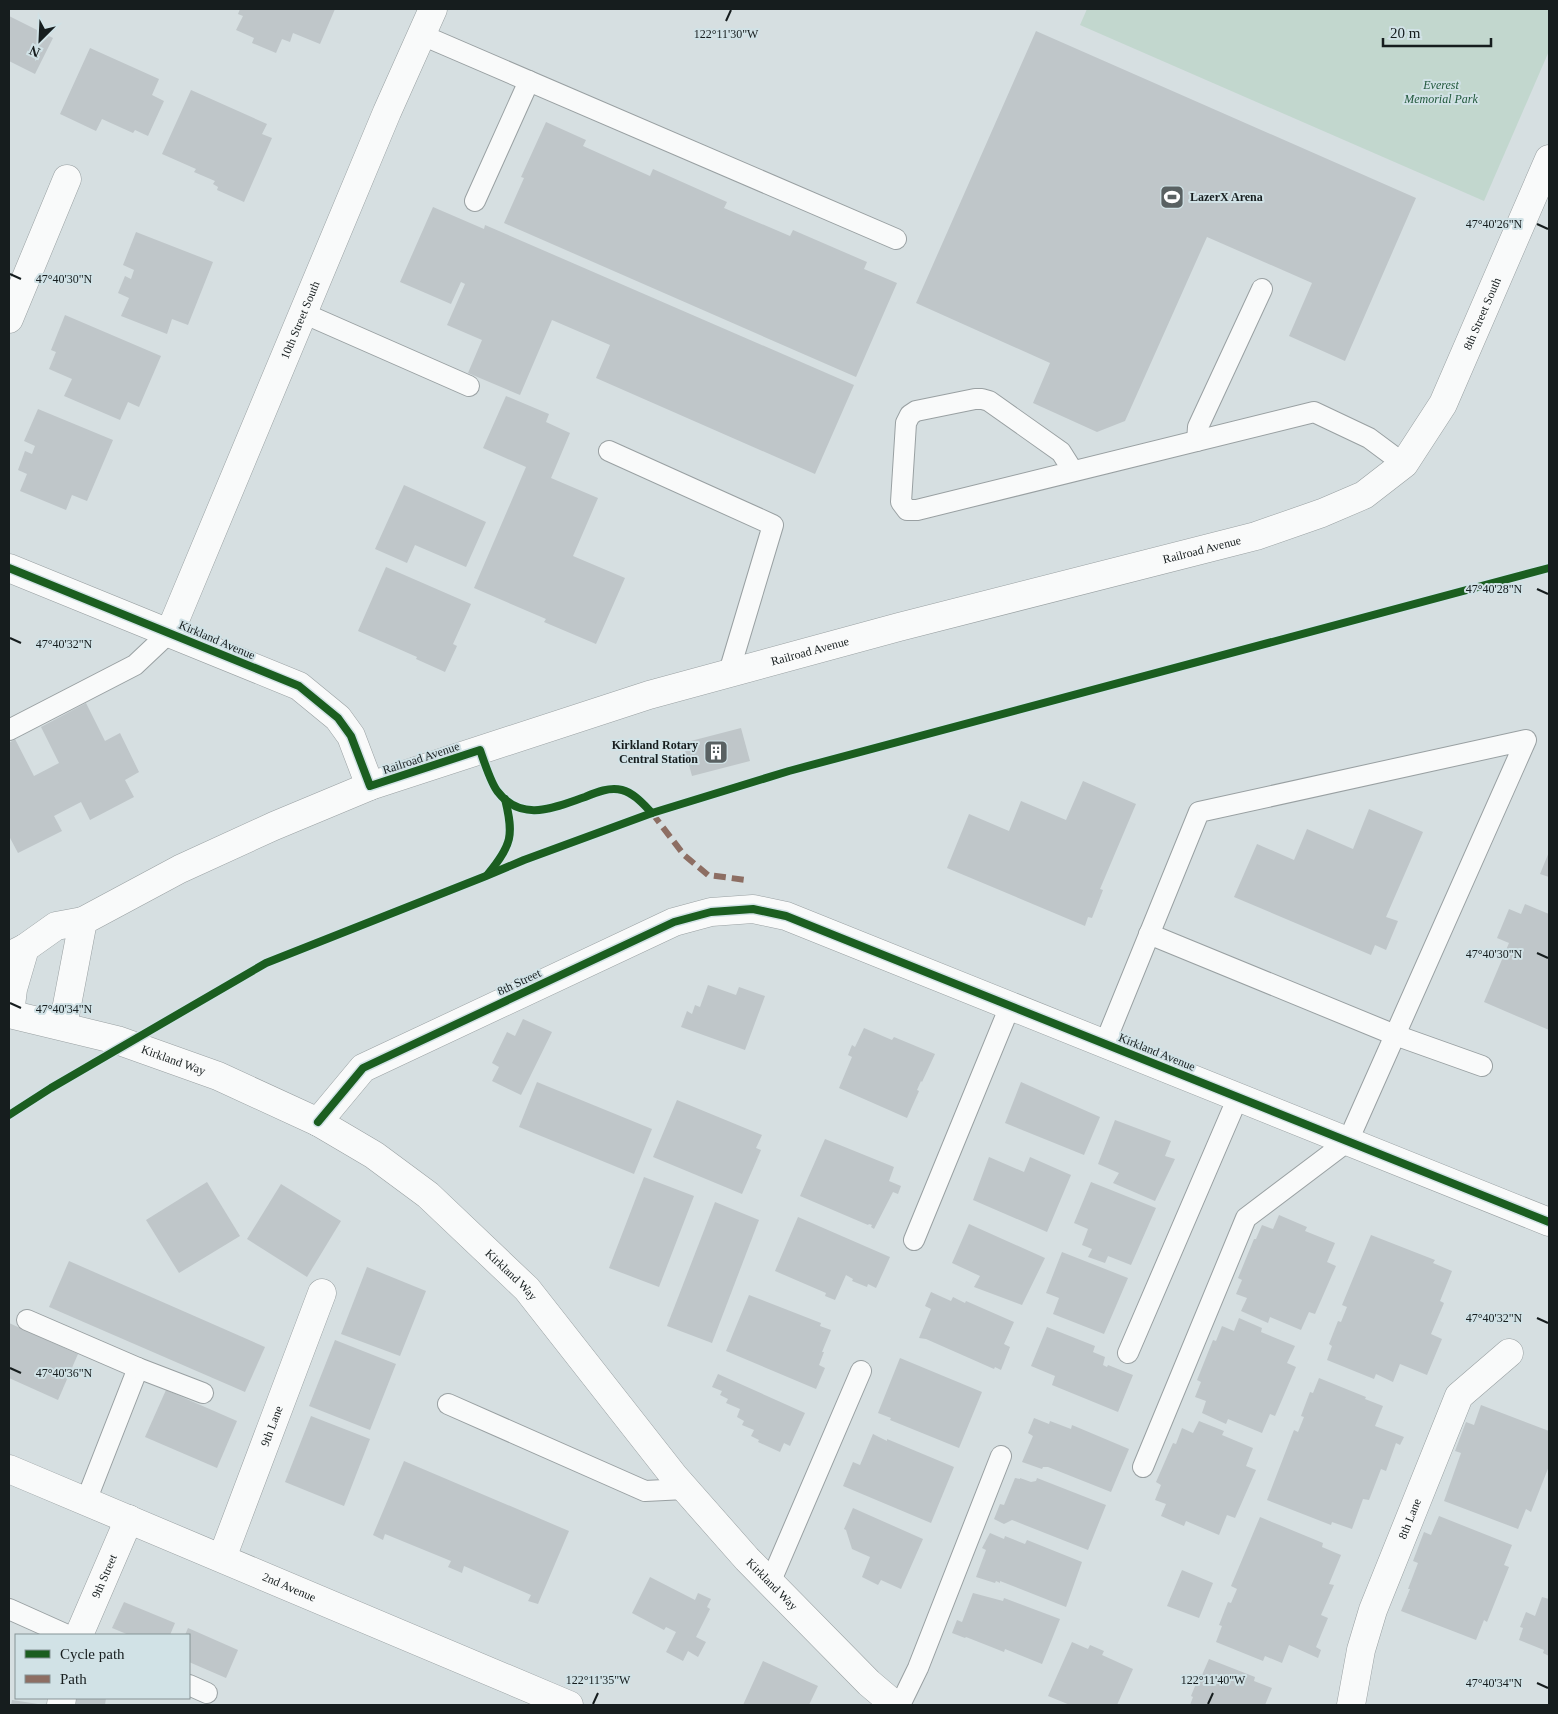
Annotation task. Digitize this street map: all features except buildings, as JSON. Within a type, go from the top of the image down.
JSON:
[{"type":"street","name":"10th Street South","points":[[170,632],[387,112],[433,9]]},
{"type":"street","name":"8th Street South","points":[[1404,464],[1443,404],[1549,159]]},
{"type":"street","points":[[9,319],[66,179]]},
{"type":"street","name":"Railroad Avenue","points":[[9,1014],[17,952],[56,926],[83,921],[180,869],[274,826],[370,786],[649,695],[729,672],[1256,536],[1322,513],[1364,495],[1404,464]]},
{"type":"street","name":"Kirkland Avenue","points":[[9,568],[300,686],[338,718],[350,736],[370,786]]},
{"type":"street","name":"Kirkland Avenue","points":[[753,909],[786,916],[1549,1222]]},
{"type":"street","name":"8th Street","points":[[318,1122],[363,1068],[674,922],[711,912],[753,909]]},
{"type":"street","points":[[63,1026],[83,921]]},
{"type":"street","name":"Kirkland Way","points":[[9,1014],[117,1040],[218,1076],[318,1122],[374,1155],[428,1195],[527,1289],[685,1489],[747,1559],[869,1683],[895,1705]]},
{"type":"street","name":"9th Lane","points":[[222,1558],[322,1293]]},
{"type":"street","name":"8th Lane","points":[[1351,1705],[1361,1650],[1373,1610],[1459,1396],[1509,1353]]},
{"type":"street","name":"2nd Avenue","points":[[9,1469],[569,1705]]},
{"type":"street","name":"9th Street","points":[[79,1634],[130,1519]]},
{"type":"lane","points":[[422,35],[896,239]]},
{"type":"lane","points":[[475,201],[529,81]]},
{"type":"lane","points":[[1197,441],[1198,427],[1262,289]]},
{"type":"lane","points":[[303,313],[469,386]]},
{"type":"lane","points":[[1073,471],[1061,452],[989,401],[975,399],[916,411],[910,415],[906,423],[900,502],[907,510],[916,510],[1314,412],[1369,438],[1404,464]]},
{"type":"lane","points":[[609,451],[773,525],[729,672]]},
{"type":"lane","points":[[9,730],[135,665],[170,632]]},
{"type":"lane","points":[[1105,1043],[1199,812],[1526,740],[1348,1141],[1246,1218],[1143,1468]]},
{"type":"lane","points":[[1149,934],[1395,1035],[1482,1066]]},
{"type":"lane","points":[[914,1240],[1010,1006]]},
{"type":"lane","points":[[1128,1353],[1238,1097]]},
{"type":"lane","points":[[27,1320],[138,1368],[203,1393]]},
{"type":"lane","points":[[86,1501],[138,1368]]},
{"type":"lane","points":[[770,1583],[861,1371]]},
{"type":"lane","points":[[448,1404],[645,1491],[685,1489]]},
{"type":"lane","points":[[900,1705],[918,1668],[1001,1456]]},
{"type":"lane","points":[[9,1609],[65,1634]]},
{"type":"green space","name":"Everest Memorial Park","points":[[1087,9],[1549,9],[1549,51],[1484,201],[1080,25]]},
{"type":"marked path","points":[[652,813],[684,855],[708,875],[746,880]]},
{"type":"cycle path","points":[[9,568],[299,686],[338,718],[351,736],[370,786],[480,750],[495,788],[507,802],[518,807],[528,810],[551,808],[603,791],[617,789],[631,794],[652,813]]},
{"type":"cycle path","points":[[9,1115],[51,1088],[266,963],[524,860],[652,813],[789,771],[1549,568]]},
{"type":"cycle path","points":[[488,874],[502,855],[509,839],[510,822],[505,799]]},
{"type":"cycle path","points":[[318,1122],[363,1068],[674,922],[711,912],[753,909],[786,916],[1549,1222]]},
{"type":"place","name":"LazerX Arena","points":[[1172,197]]},
{"type":"place","name":"Kirkland Rotary Central Station","points":[[716,752]]}]
